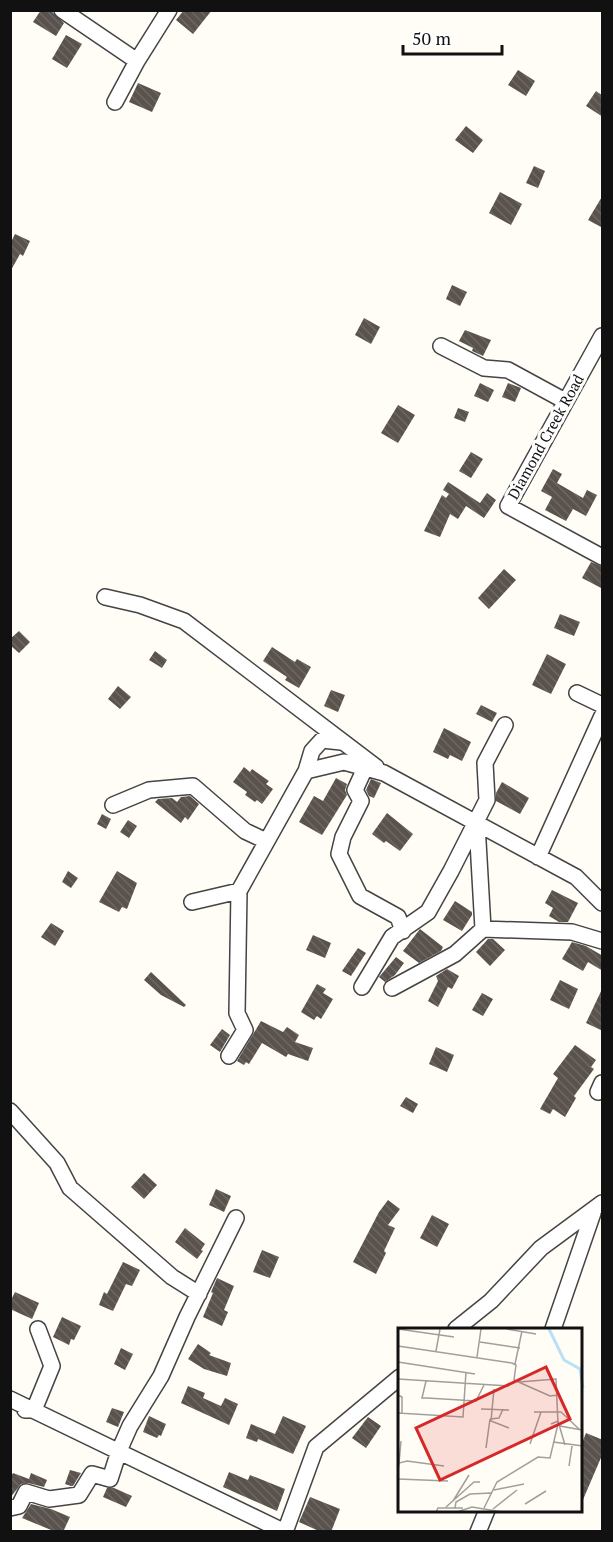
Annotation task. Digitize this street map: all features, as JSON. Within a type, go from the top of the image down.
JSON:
[{"type":"street","points":[[62,10],[136,61]]},
{"type":"street","points":[[116,102],[136,61],[169,10]]},
{"type":"street","name":"Diamond Creek Road","points":[[603,336],[508,506],[603,557]]},
{"type":"street","points":[[441,346],[484,368],[508,370],[565,401]]},
{"type":"street","points":[[105,597],[140,605],[184,621],[384,773],[576,877],[603,903]]},
{"type":"street","points":[[577,693],[603,705]]},
{"type":"street","points":[[538,857],[603,716]]},
{"type":"street","points":[[362,987],[392,937],[428,912],[487,800],[485,763],[505,725]]},
{"type":"street","points":[[230,1056],[245,1030],[237,1013],[239,891],[306,771],[312,751],[322,740],[341,742]]},
{"type":"street","points":[[306,771],[344,762],[384,773]]},
{"type":"street","points":[[365,768],[355,790],[361,801],[343,837],[339,854],[360,896],[398,917],[403,931]]},
{"type":"street","points":[[113,805],[149,790],[193,786],[245,831],[266,841]]},
{"type":"street","points":[[477,822],[483,928]]},
{"type":"street","points":[[192,902],[239,891]]},
{"type":"street","points":[[392,988],[455,954],[483,928],[572,932],[603,941]]},
{"type":"street","points":[[10,1111],[57,1163],[70,1188],[172,1277],[198,1294]]},
{"type":"street","points":[[457,1328],[491,1301],[541,1248],[598,1206]]},
{"type":"street","points":[[553,1328],[598,1206]]},
{"type":"street","points":[[10,1508],[19,1506],[26,1492],[49,1499],[79,1496],[92,1474],[110,1479],[130,1426],[162,1376],[198,1294],[236,1218]]},
{"type":"street","points":[[34,1410],[52,1366],[38,1329]]},
{"type":"street","points":[[10,1399],[285,1532],[316,1447],[398,1379]]},
{"type":"street","points":[[10,1410],[34,1410]]},
{"type":"street","points":[[478,1532],[486,1512]]},
{"type":"building","points":[[41,10],[50,10],[64,23],[56,36],[33,22]]},
{"type":"building","points":[[184,10],[212,10],[193,34],[176,20]]},
{"type":"building","points":[[66,35],[82,44],[67,68],[52,59]]},
{"type":"building","points":[[518,70],[535,81],[526,96],[508,85]]},
{"type":"building","points":[[138,83],[161,93],[152,112],[129,102]]},
{"type":"building","points":[[596,91],[603,96],[603,117],[586,106]]},
{"type":"building","points":[[466,126],[483,140],[473,153],[455,140]]},
{"type":"building","points":[[534,166],[545,171],[538,188],[526,183]]},
{"type":"building","points":[[500,192],[522,204],[511,225],[489,213]]},
{"type":"building","points":[[603,195],[603,228],[588,220]]},
{"type":"building","points":[[15,234],[30,241],[23,256],[20,254],[10,272],[10,244]]},
{"type":"building","points":[[452,285],[467,292],[460,306],[446,299]]},
{"type":"building","points":[[364,318],[380,327],[371,344],[355,335]]},
{"type":"building","points":[[465,330],[491,340],[483,356],[459,341]]},
{"type":"building","points":[[480,383],[494,390],[488,402],[474,396]]},
{"type":"building","points":[[508,383],[521,388],[515,402],[502,397]]},
{"type":"building","points":[[398,405],[415,415],[398,443],[381,433]]},
{"type":"building","points":[[458,408],[469,412],[465,422],[454,418]]},
{"type":"building","points":[[471,452],[483,459],[471,478],[459,471]]},
{"type":"building","points":[[553,469],[562,474],[557,483],[583,498],[587,490],[597,495],[586,516],[573,509],[566,521],[545,510],[552,497],[541,491]]},
{"type":"building","points":[[448,482],[480,503],[487,493],[496,500],[484,518],[466,506],[458,519],[450,514],[440,537],[424,531],[442,495],[446,498],[449,494],[443,490]]},
{"type":"building","points":[[591,562],[603,567],[603,589],[582,578]]},
{"type":"building","points":[[504,569],[516,580],[489,609],[478,598]]},
{"type":"building","points":[[560,614],[580,622],[574,636],[554,628]]},
{"type":"building","points":[[19,631],[30,642],[19,653],[10,645],[10,639]]},
{"type":"building","points":[[272,647],[295,662],[297,659],[311,667],[299,688],[285,680],[287,677],[263,661]]},
{"type":"building","points":[[155,651],[167,660],[162,668],[149,660]]},
{"type":"building","points":[[547,654],[566,664],[551,694],[532,685]]},
{"type":"building","points":[[118,686],[131,697],[120,709],[108,699]]},
{"type":"building","points":[[331,690],[345,695],[338,712],[324,706]]},
{"type":"building","points":[[481,705],[497,713],[492,722],[476,714]]},
{"type":"building","points":[[444,728],[471,742],[462,761],[450,755],[448,759],[433,752]]},
{"type":"building","points":[[244,767],[250,772],[252,769],[269,781],[266,784],[273,789],[262,804],[245,795],[247,792],[233,782]]},
{"type":"building","points":[[336,778],[347,784],[345,790],[347,795],[322,835],[299,822],[314,796],[323,801]]},
{"type":"building","points":[[371,779],[381,783],[374,798],[369,796],[366,790]]},
{"type":"building","points":[[502,782],[529,798],[520,814],[496,801],[496,793]]},
{"type":"building","points":[[190,796],[199,804],[188,820],[185,817],[181,823],[155,802],[158,799],[172,798],[177,802],[181,797]]},
{"type":"building","points":[[387,813],[413,834],[400,851],[372,834]]},
{"type":"building","points":[[102,814],[111,819],[106,829],[97,824]]},
{"type":"building","points":[[128,820],[137,826],[129,838],[120,832]]},
{"type":"building","points":[[68,871],[78,878],[71,888],[62,882]]},
{"type":"building","points":[[117,871],[137,883],[127,909],[122,907],[119,912],[99,902]]},
{"type":"building","points":[[552,890],[578,903],[568,922],[559,922],[549,916],[553,908],[545,903]]},
{"type":"building","points":[[455,901],[472,912],[462,931],[443,920]]},
{"type":"building","points":[[51,923],[64,931],[55,946],[41,937]]},
{"type":"building","points":[[420,929],[443,947],[441,951],[419,963],[403,951]]},
{"type":"building","points":[[313,935],[331,943],[325,958],[306,950]]},
{"type":"building","points":[[488,939],[493,939],[505,950],[490,966],[476,952]]},
{"type":"building","points":[[572,942],[586,946],[603,956],[603,971],[588,962],[583,971],[562,959]]},
{"type":"building","points":[[358,948],[366,953],[351,976],[342,971]]},
{"type":"building","points":[[396,957],[404,963],[395,975],[385,982],[379,977]]},
{"type":"building","points":[[447,969],[459,976],[452,989],[448,987],[438,1007],[428,1001],[438,981],[436,976]]},
{"type":"building","points":[[151,972],[186,1005],[184,1007],[161,995],[144,980]]},
{"type":"building","points":[[560,980],[578,989],[569,1009],[550,1000]]},
{"type":"building","points":[[317,984],[326,989],[323,993],[333,999],[321,1019],[317,1016],[314,1020],[301,1012]]},
{"type":"building","points":[[603,987],[603,1031],[586,1023]]},
{"type":"building","points":[[482,993],[493,999],[483,1016],[472,1010]]},
{"type":"building","points":[[261,1021],[283,1032],[287,1027],[299,1035],[295,1042],[313,1048],[308,1061],[288,1054],[286,1057],[262,1043],[249,1064],[246,1062],[244,1065],[237,1061]]},
{"type":"building","points":[[222,1029],[230,1035],[220,1052],[210,1045]]},
{"type":"building","points":[[575,1045],[596,1060],[591,1067],[594,1069],[574,1096],[576,1098],[565,1117],[553,1109],[550,1114],[540,1109],[558,1078],[553,1074]]},
{"type":"building","points":[[436,1047],[454,1055],[447,1072],[429,1064]]},
{"type":"building","points":[[406,1097],[418,1104],[413,1113],[400,1106]]},
{"type":"building","points":[[144,1173],[157,1185],[144,1199],[131,1187]]},
{"type":"building","points":[[216,1189],[231,1196],[224,1212],[209,1205]]},
{"type":"building","points":[[388,1200],[400,1209],[388,1225],[395,1228],[376,1274],[353,1262],[379,1212]]},
{"type":"building","points":[[432,1215],[449,1224],[437,1247],[420,1238]]},
{"type":"building","points":[[185,1228],[205,1244],[197,1259],[175,1242]]},
{"type":"building","points":[[262,1250],[279,1257],[270,1278],[253,1272]]},
{"type":"building","points":[[123,1262],[140,1270],[132,1286],[126,1284],[113,1311],[99,1305],[104,1292],[107,1294]]},
{"type":"building","points":[[217,1278],[234,1286],[224,1310],[228,1312],[222,1326],[203,1317]]},
{"type":"building","points":[[15,1292],[39,1303],[32,1319],[10,1309],[10,1302]]},
{"type":"building","points":[[62,1317],[81,1326],[69,1345],[53,1337]]},
{"type":"building","points":[[198,1344],[211,1353],[209,1355],[231,1363],[227,1376],[204,1369],[188,1359]]},
{"type":"building","points":[[121,1348],[133,1354],[125,1370],[114,1364]]},
{"type":"building","points":[[188,1386],[205,1393],[203,1398],[221,1406],[225,1398],[238,1404],[229,1425],[181,1403]]},
{"type":"building","points":[[112,1408],[124,1412],[118,1427],[106,1422]]},
{"type":"building","points":[[149,1416],[166,1424],[161,1436],[157,1438],[143,1432]]},
{"type":"building","points":[[283,1416],[306,1426],[293,1454],[258,1439],[257,1442],[246,1438],[251,1424],[275,1434]]},
{"type":"building","points":[[368,1417],[381,1426],[366,1448],[352,1438]]},
{"type":"building","points":[[586,1433],[603,1440],[603,1453],[583,1500],[583,1440]]},
{"type":"building","points":[[70,1470],[81,1473],[73,1486],[65,1484]]},
{"type":"building","points":[[229,1472],[248,1480],[250,1475],[285,1489],[277,1511],[223,1487]]},
{"type":"building","points":[[13,1473],[29,1479],[31,1473],[47,1480],[44,1487],[28,1483],[21,1484],[10,1498],[10,1478]]},
{"type":"building","points":[[107,1488],[114,1488],[132,1496],[126,1507],[103,1497]]},
{"type":"building","points":[[310,1497],[340,1509],[331,1532],[321,1532],[299,1522]]},
{"type":"building","points":[[31,1504],[70,1517],[63,1532],[56,1532],[22,1518]]}]
